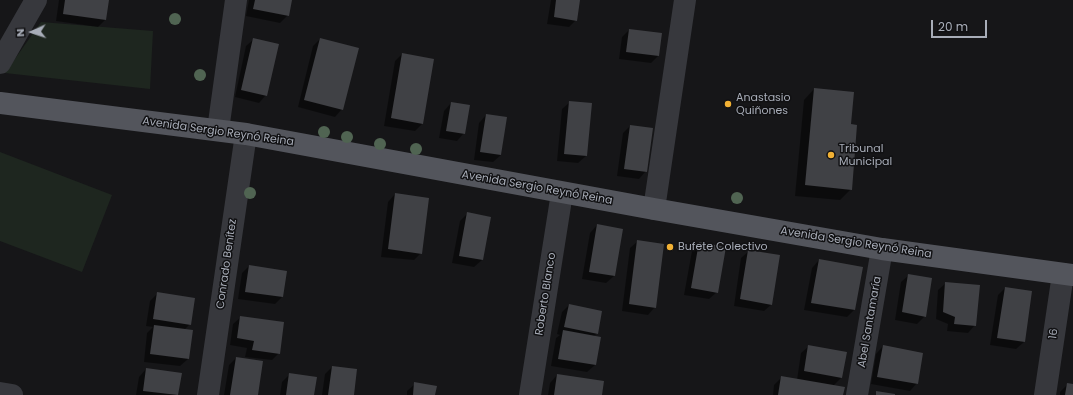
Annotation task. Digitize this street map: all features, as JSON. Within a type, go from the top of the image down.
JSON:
[{"type":"main road","name":"Avenida Sergio Reynó Reina","points":[[0,103],[246,134],[654,210],[882,249],[1068,274]]},
{"type":"street","points":[[0,64],[36,0]]},
{"type":"street","points":[[218,130],[236,0]]},
{"type":"street","points":[[654,210],[685,0]]},
{"type":"street","name":"Conrado Benítez","points":[[208,395],[246,134]]},
{"type":"street","name":"Roberto Blanco","points":[[530,395],[562,193]]},
{"type":"street","name":"Abel Santamaría","points":[[858,395],[882,249]]},
{"type":"street","name":"16","points":[[1045,395],[1068,274]]},
{"type":"street","points":[[0,393],[12,395]]},
{"type":"shaded area","points":[[41,22],[153,31],[150,89],[5,73]]},
{"type":"shaded area","points":[[0,152],[112,195],[82,272],[0,241]]},
{"type":"building","points":[[65,0],[109,0],[106,20],[63,14]]},
{"type":"building","points":[[255,0],[292,0],[289,16],[253,9]]},
{"type":"building","points":[[556,0],[580,0],[577,21],[554,17]]},
{"type":"building","points":[[629,29],[662,33],[659,56],[626,52]]},
{"type":"building","points":[[253,38],[279,44],[267,96],[241,90]]},
{"type":"building","points":[[320,38],[359,48],[343,110],[304,100]]},
{"type":"building","points":[[402,53],[434,59],[423,124],[391,118]]},
{"type":"building","name":"Tribunal Municipal","points":[[814,88],[854,92],[851,124],[857,125],[852,190],[805,185]]},
{"type":"building","points":[[569,101],[592,103],[587,156],[564,154]]},
{"type":"building","points":[[451,102],[470,105],[465,134],[446,131]]},
{"type":"building","points":[[486,114],[507,117],[501,155],[480,152]]},
{"type":"building","points":[[630,125],[653,128],[647,172],[624,169]]},
{"type":"building","points":[[395,193],[429,198],[422,254],[388,249]]},
{"type":"building","points":[[467,212],[491,217],[483,260],[459,256]]},
{"type":"building","points":[[597,224],[623,229],[615,276],[589,272]]},
{"type":"building","points":[[637,240],[664,244],[656,308],[629,304]]},
{"type":"building","points":[[699,242],[726,247],[718,293],[691,288]]},
{"type":"building","points":[[748,250],[780,255],[772,305],[740,299]]},
{"type":"building","points":[[819,259],[863,267],[855,310],[811,303]]},
{"type":"building","points":[[249,265],[287,271],[283,297],[245,292]]},
{"type":"building","points":[[908,274],[932,278],[926,317],[902,312]]},
{"type":"building","points":[[945,282],[980,285],[976,326],[954,324],[955,317],[943,312]]},
{"type":"building","points":[[1005,287],[1032,291],[1025,342],[997,338]]},
{"type":"building","points":[[157,292],[195,298],[191,325],[153,319]]},
{"type":"building","points":[[569,304],[602,311],[598,334],[564,327]]},
{"type":"building","points":[[240,316],[284,322],[280,354],[252,350],[254,341],[237,338]]},
{"type":"building","points":[[154,325],[193,330],[189,359],[150,354]]},
{"type":"building","points":[[563,330],[601,337],[596,365],[558,359]]},
{"type":"building","points":[[808,345],[847,352],[842,378],[804,371]]},
{"type":"building","points":[[883,345],[923,353],[918,384],[877,377]]},
{"type":"building","points":[[236,357],[263,361],[258,395],[230,395]]},
{"type":"building","points":[[332,366],[357,369],[354,395],[328,395]]},
{"type":"building","points":[[146,368],[182,373],[178,395],[143,391]]},
{"type":"building","points":[[289,373],[317,377],[314,395],[286,395]]},
{"type":"building","points":[[557,374],[604,381],[602,395],[554,395]]},
{"type":"building","points":[[781,376],[845,387],[843,395],[778,395]]},
{"type":"building","points":[[414,382],[437,386],[435,395],[413,395]]},
{"type":"building","points":[[1067,383],[1073,384],[1073,395],[1065,395]]},
{"type":"building","points":[[876,391],[895,394],[895,395],[876,395]]},
{"type":"place","name":"Anastasio Quiñones","points":[[728,104]]},
{"type":"place","name":"Tribunal Municipal","points":[[831,155]]},
{"type":"place","name":"Bufete Colectivo","points":[[670,247]]}]
